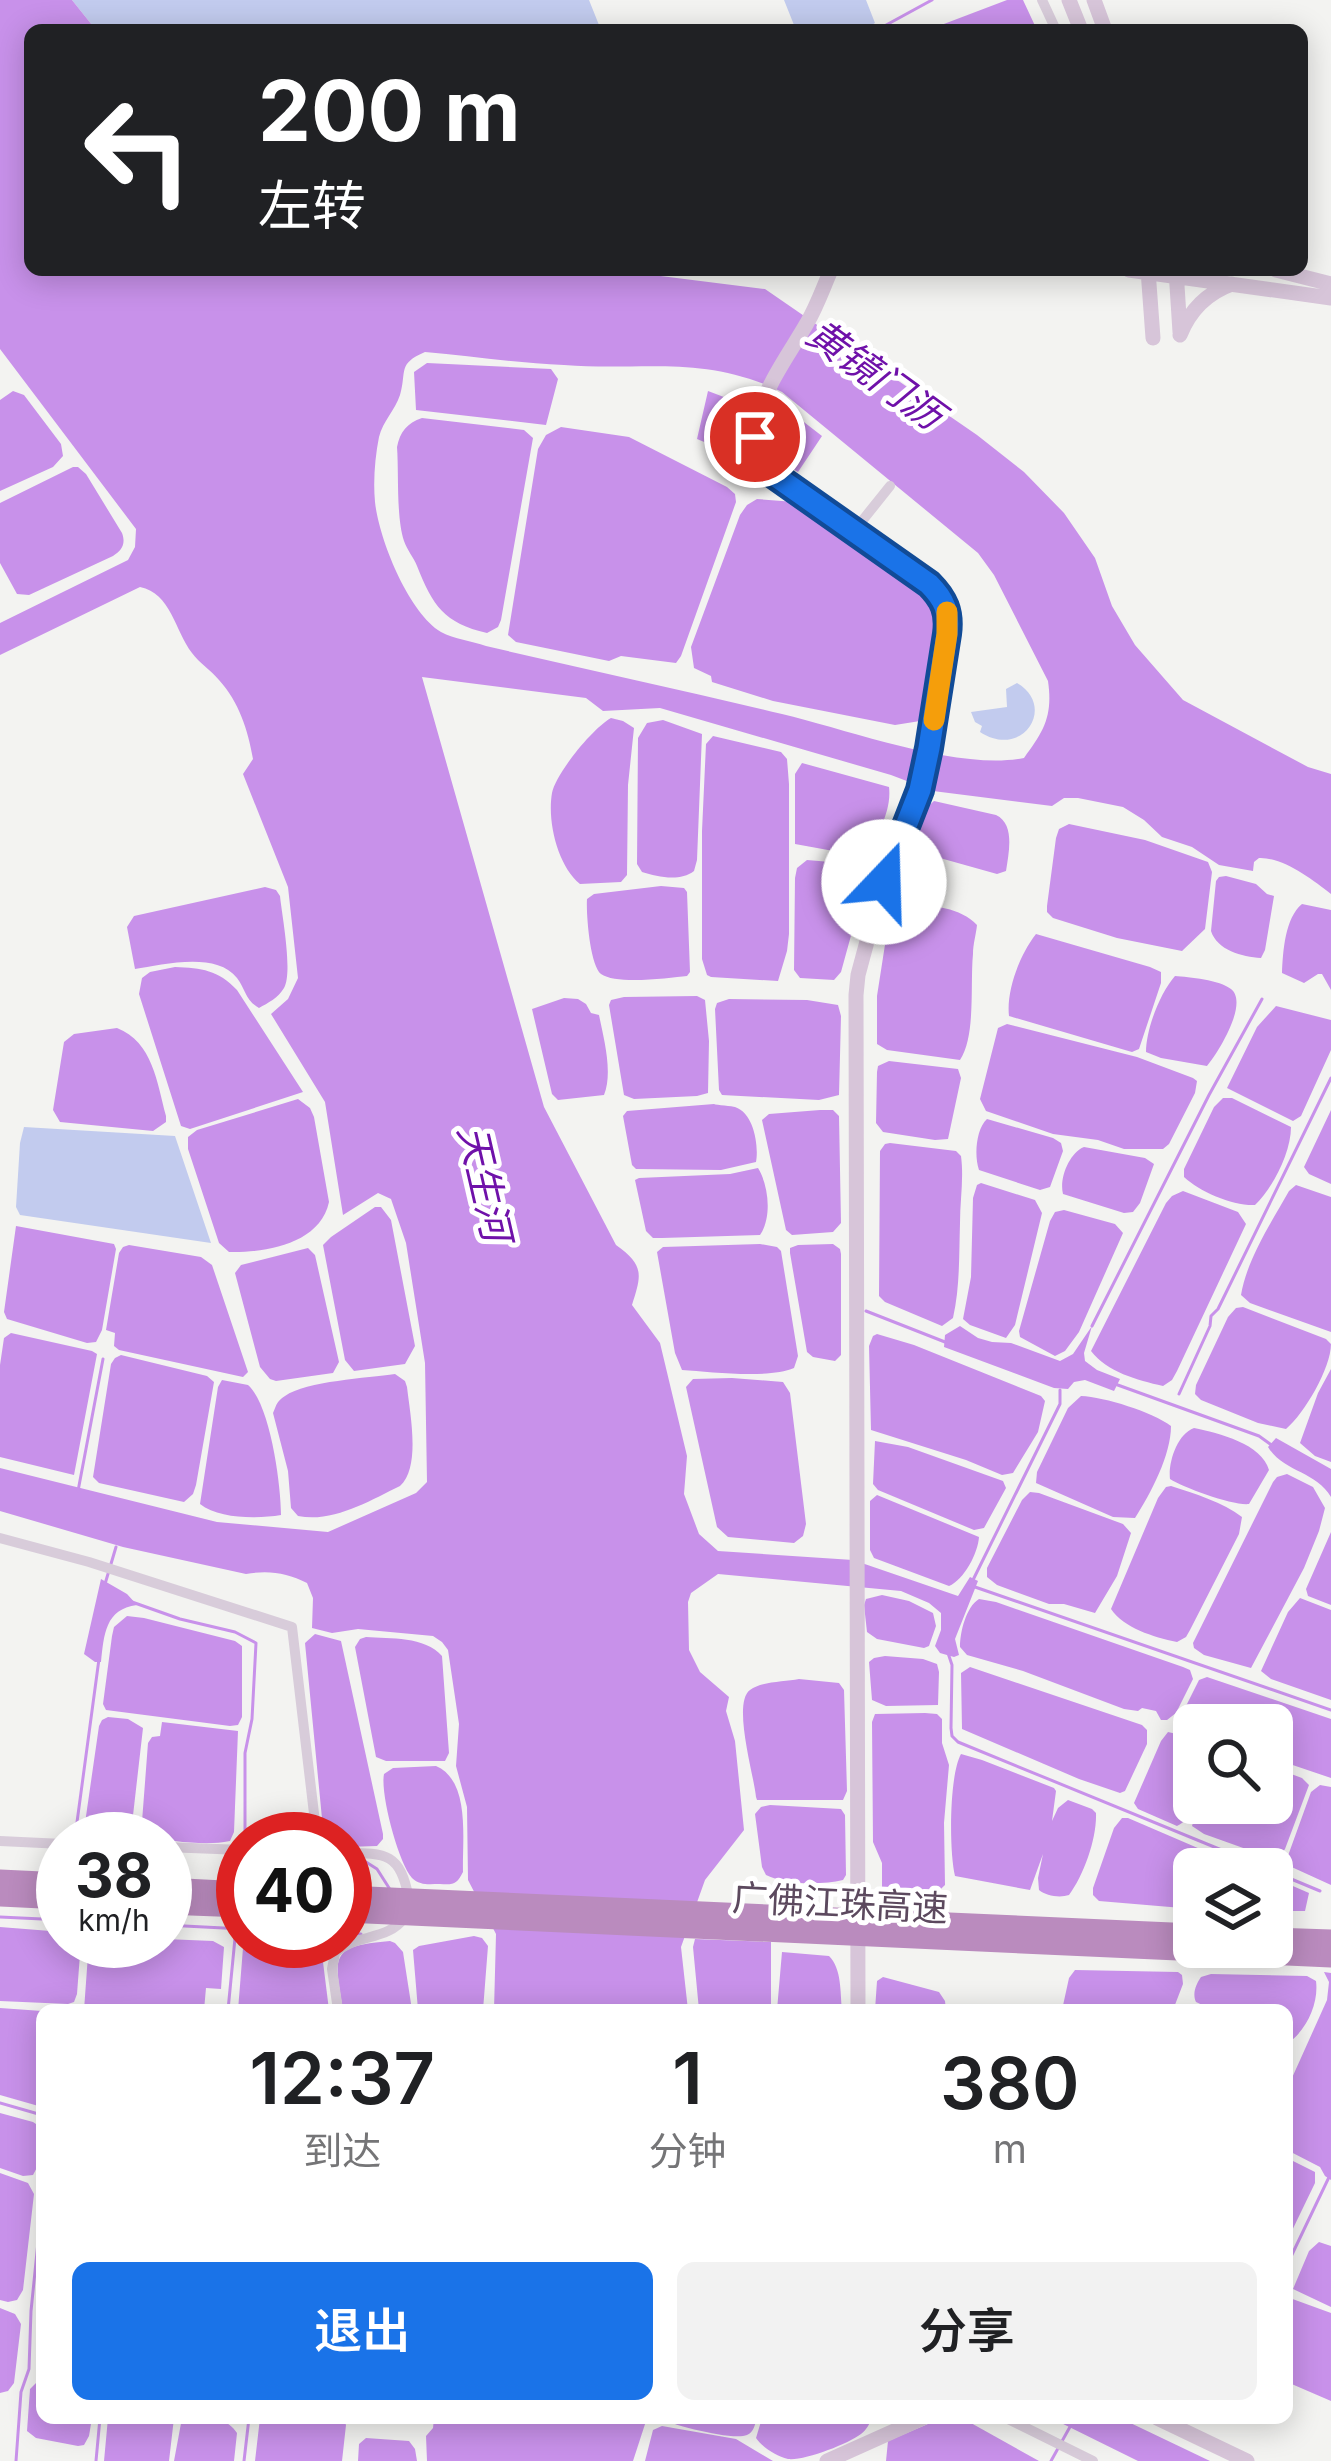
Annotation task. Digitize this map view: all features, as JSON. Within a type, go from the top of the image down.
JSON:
[{"type":"highway","points":[[0,1880],[36,1882]]},
{"type":"highway","points":[[0,1896],[36,1898]]},
{"type":"highway","name":"广佛江珠高速","points":[[372,1905],[1331,1957]]},
{"type":"highway","name":"广佛江珠高速","points":[[955,1933],[1173,1934]]},
{"type":"highway","points":[[1293,1939],[1331,1940]]},
{"type":"street","points":[[828,276],[810,319],[769,387],[755,437],[759,460],[929,584],[946,606],[949,620],[920,790],[884,882],[856,994],[858,2004]]},
{"type":"street","points":[[1148,276],[1153,338]]},
{"type":"street","points":[[1176,276],[1180,335],[1203,301],[1237,284]]},
{"type":"street","points":[[1193,276],[1331,298]]},
{"type":"street","points":[[1300,276],[1331,284]]},
{"type":"street","points":[[854,531],[890,486]]},
{"type":"street","points":[[0,1538],[292,1627],[314,1812]]},
{"type":"street","points":[[0,1841],[36,1843]]},
{"type":"street","points":[[372,1853],[388,1856],[406,1886],[409,1907],[394,1930],[372,1937]]},
{"type":"street","points":[[332,1968],[337,2004]]},
{"type":"street","points":[[827,2461],[909,2424]]},
{"type":"street","points":[[1018,2424],[1093,2461]]},
{"type":"street","points":[[1170,2424],[1247,2461]]},
{"type":"shaded area","points":[[72,0],[589,0],[599,24],[91,24]]},
{"type":"shaded area","points":[[784,0],[866,0],[875,23],[873,24],[794,24]]},
{"type":"shaded area","points":[[1017,683],[1034,704],[1030,727],[1010,739],[980,732],[982,726],[971,712],[1007,707],[1006,689]]},
{"type":"shaded area","points":[[24,1127],[175,1136],[211,1243],[20,1215],[16,1207]]},
{"type":"water","points":[[0,0],[72,0],[91,24],[24,24],[24,276],[661,276],[765,289],[1024,472],[1064,513],[1095,558],[1112,606],[1135,645],[1183,700],[1308,767],[1331,774],[1331,894],[1278,861],[1259,858],[1253,871],[1219,865],[1192,847],[1162,837],[1123,807],[1078,798],[1064,798],[1052,806],[933,791],[660,708],[603,711],[586,698],[422,677],[544,1107],[616,1245],[632,1258],[638,1271],[632,1305],[660,1343],[687,1456],[684,1494],[699,1534],[718,1551],[853,1560],[958,1596],[970,1577],[978,1581],[955,1639],[959,1655],[954,1657],[935,1646],[941,1613],[901,1591],[718,1574],[691,1593],[689,1650],[700,1672],[729,1697],[726,1711],[735,1741],[744,1830],[705,1880],[681,1947],[687,2004],[494,2004],[496,1934],[468,1880],[467,1807],[456,1766],[459,1724],[448,1650],[442,1642],[433,1636],[358,1629],[332,1633],[312,1628],[313,1598],[307,1583],[292,1577],[246,1574],[123,1547],[0,1511],[0,1468],[217,1522],[328,1532],[416,1493],[427,1482],[425,1363],[406,1243],[391,1199],[378,1193],[343,1215],[325,1102],[271,1014],[288,999],[298,978],[288,887],[243,774],[253,759],[237,707],[192,653],[166,605],[140,587],[0,655],[0,623],[128,560],[136,529],[0,349]],"holes":[[[425,352],[546,364],[700,368],[754,380],[782,392],[978,553],[1048,681],[1048,714],[1024,758],[937,754],[441,632],[417,608],[397,573],[375,502],[379,437],[400,395],[405,369]]]},
{"type":"water","points":[[1007,0],[1023,0],[1034,24],[944,24]]},
{"type":"water","points":[[427,363],[551,369],[558,379],[546,425],[416,410],[414,372]]},
{"type":"water","points":[[13,391],[24,395],[61,444],[63,456],[53,467],[0,491],[0,400]]},
{"type":"water","points":[[708,391],[745,405],[739,438],[726,451],[697,439]]},
{"type":"water","points":[[787,409],[822,436],[798,472],[782,462],[781,428]]},
{"type":"water","points":[[422,418],[524,430],[533,438],[501,620],[487,633],[460,624],[442,611],[404,541],[397,447],[405,429]]},
{"type":"water","points":[[561,427],[629,437],[735,494],[676,663],[621,656],[609,661],[516,642],[508,635],[538,449],[546,435]]},
{"type":"water","points":[[73,467],[86,474],[122,533],[122,546],[113,556],[29,595],[17,594],[0,563],[0,503]]},
{"type":"water","points":[[757,499],[795,502],[928,599],[938,631],[920,721],[895,725],[773,701],[712,682],[711,676],[694,668],[691,647],[740,515]]},
{"type":"water","points":[[611,718],[634,728],[627,875],[621,882],[580,884],[556,843],[552,793],[576,752]]},
{"type":"water","points":[[663,720],[702,734],[697,860],[694,871],[676,877],[642,872],[637,864],[638,738],[647,723]]},
{"type":"water","points":[[713,736],[781,752],[787,759],[789,934],[778,981],[711,977],[702,959],[706,744]]},
{"type":"water","points":[[802,763],[889,787],[882,824],[861,856],[795,844],[795,774]]},
{"type":"water","points":[[934,801],[1002,819],[1009,839],[1006,871],[997,874],[915,851],[924,810]]},
{"type":"water","points":[[1069,824],[1145,840],[1208,862],[1212,872],[1205,929],[1182,951],[1053,918],[1047,906],[1056,838],[1059,829]]},
{"type":"water","points":[[807,860],[854,864],[865,874],[841,972],[834,980],[800,978],[794,970],[795,878],[797,868]]},
{"type":"water","points":[[1226,876],[1256,884],[1274,896],[1261,958],[1231,951],[1211,931],[1216,881]]},
{"type":"water","points":[[661,886],[687,892],[690,972],[643,980],[601,974],[591,950],[587,899],[594,894]]},
{"type":"water","points":[[265,887],[280,896],[287,957],[284,988],[269,1002],[259,1008],[254,1005],[237,978],[216,965],[188,962],[135,969],[127,927],[134,916]]},
{"type":"water","points":[[909,903],[954,911],[977,925],[970,1024],[960,1060],[887,1050],[877,1044],[877,996],[889,919],[894,910]]},
{"type":"water","points":[[1302,904],[1331,910],[1331,990],[1322,974],[1304,983],[1282,973],[1288,926]]},
{"type":"water","points":[[1036,934],[1161,972],[1139,1049],[1132,1052],[1009,1016],[1015,973]]},
{"type":"water","points":[[175,967],[209,971],[237,990],[303,1092],[190,1129],[181,1126],[139,994],[142,978],[150,972]]},
{"type":"water","points":[[1175,976],[1220,983],[1236,996],[1230,1028],[1207,1066],[1146,1052],[1155,1012]]},
{"type":"water","points":[[697,996],[705,1000],[708,1093],[634,1099],[624,1095],[609,1005],[624,997]]},
{"type":"water","points":[[564,998],[578,999],[599,1015],[608,1066],[604,1095],[558,1100],[552,1094],[532,1009]]},
{"type":"water","points":[[729,999],[838,1005],[839,1095],[819,1100],[722,1095],[715,1009],[717,1003]]},
{"type":"water","points":[[1276,1006],[1331,1020],[1331,1050],[1301,1116],[1293,1121],[1227,1088],[1257,1027]]},
{"type":"water","points":[[1007,1024],[1137,1057],[1193,1078],[1195,1093],[1169,1144],[1163,1149],[1124,1149],[1053,1134],[986,1111],[980,1099],[998,1028]]},
{"type":"water","points":[[117,1028],[146,1053],[166,1122],[153,1131],[60,1122],[53,1110],[64,1042],[74,1034]]},
{"type":"water","points":[[889,1061],[958,1069],[961,1078],[948,1139],[883,1132],[876,1123],[878,1066]]},
{"type":"water","points":[[1223,1098],[1291,1127],[1280,1169],[1255,1205],[1217,1197],[1184,1177],[1214,1107]]},
{"type":"water","points":[[298,1099],[314,1117],[329,1202],[324,1216],[315,1228],[289,1243],[229,1252],[219,1243],[188,1137],[197,1130]]},
{"type":"water","points":[[714,1104],[735,1107],[747,1116],[756,1139],[756,1162],[721,1170],[636,1169],[632,1165],[623,1116],[627,1111]]},
{"type":"water","points":[[833,1110],[839,1116],[841,1223],[833,1232],[792,1235],[786,1230],[762,1120],[769,1114]]},
{"type":"water","points":[[1331,1110],[1331,1184],[1304,1167]]},
{"type":"water","points":[[987,1119],[1061,1143],[1063,1151],[1050,1187],[1040,1190],[979,1170],[977,1143]]},
{"type":"water","points":[[890,1143],[956,1151],[961,1156],[957,1295],[953,1318],[942,1326],[879,1296],[880,1151]]},
{"type":"water","points":[[1084,1147],[1145,1158],[1154,1164],[1133,1212],[1063,1194],[1066,1167]]},
{"type":"water","points":[[758,1168],[768,1202],[760,1235],[653,1238],[646,1231],[635,1180]]},
{"type":"water","points":[[981,1183],[1035,1200],[1042,1213],[1015,1325],[1006,1338],[963,1319],[971,1277],[973,1198]]},
{"type":"water","points":[[1296,1185],[1331,1197],[1331,1332],[1250,1303],[1241,1295],[1260,1242]]},
{"type":"water","points":[[1183,1191],[1238,1212],[1246,1224],[1177,1371],[1163,1386],[1114,1370],[1091,1351],[1166,1203]]},
{"type":"water","points":[[381,1207],[391,1220],[415,1346],[405,1364],[354,1371],[345,1360],[323,1245]]},
{"type":"water","points":[[1064,1210],[1115,1224],[1123,1233],[1079,1332],[1055,1356],[1020,1337],[1019,1331],[1050,1221],[1055,1212]]},
{"type":"water","points":[[16,1226],[114,1244],[102,1330],[96,1342],[7,1319],[4,1312]]},
{"type":"water","points":[[760,1244],[781,1251],[798,1356],[794,1368],[755,1374],[682,1370],[657,1252],[663,1247]]},
{"type":"water","points":[[833,1244],[841,1254],[841,1355],[835,1361],[807,1352],[790,1253],[798,1245]]},
{"type":"water","points":[[129,1245],[201,1257],[212,1265],[248,1372],[243,1377],[114,1346],[115,1333],[106,1330],[119,1253]]},
{"type":"water","points":[[308,1248],[315,1255],[339,1362],[333,1373],[276,1381],[260,1367],[235,1273],[241,1265]]},
{"type":"water","points":[[1243,1307],[1331,1344],[1315,1390],[1286,1429],[1258,1423],[1195,1394],[1228,1317]]},
{"type":"water","points":[[960,1326],[978,1338],[1011,1343],[1060,1361],[1073,1354],[1092,1326],[1085,1361],[1120,1379],[1114,1391],[1085,1380],[1068,1389],[1054,1388],[944,1347],[945,1335]]},
{"type":"water","points":[[11,1333],[97,1354],[74,1475],[0,1457],[0,1365],[4,1338]]},
{"type":"water","points":[[877,1334],[1041,1396],[1045,1401],[1038,1432],[1013,1473],[1002,1475],[871,1430],[869,1346]]},
{"type":"water","points":[[121,1355],[207,1376],[214,1382],[196,1485],[184,1502],[99,1483],[93,1477],[111,1364]]},
{"type":"water","points":[[1331,1369],[1331,1462],[1300,1443]]},
{"type":"water","points":[[395,1374],[407,1387],[412,1440],[410,1466],[400,1486],[350,1509],[298,1516],[291,1508],[288,1471],[273,1413],[278,1402],[307,1387]]},
{"type":"water","points":[[693,1379],[783,1382],[790,1393],[806,1524],[803,1536],[794,1543],[728,1537],[717,1527],[686,1387]]},
{"type":"water","points":[[222,1380],[248,1385],[256,1395],[268,1426],[281,1515],[239,1517],[200,1504]]},
{"type":"water","points":[[1081,1396],[1128,1406],[1171,1426],[1164,1461],[1135,1518],[1113,1517],[1036,1483],[1068,1408]]},
{"type":"water","points":[[1194,1428],[1238,1441],[1265,1461],[1269,1470],[1249,1504],[1209,1496],[1170,1479],[1175,1450]]},
{"type":"water","points":[[1276,1438],[1331,1469],[1331,1497],[1317,1482],[1274,1455],[1268,1447]]},
{"type":"water","points":[[875,1441],[908,1447],[1003,1481],[1006,1488],[984,1528],[974,1530],[878,1490],[873,1484]]},
{"type":"water","points":[[1287,1474],[1313,1487],[1325,1508],[1304,1568],[1251,1668],[1204,1655],[1193,1643],[1273,1482]]},
{"type":"water","points":[[1171,1486],[1242,1517],[1239,1534],[1190,1630],[1177,1642],[1131,1626],[1111,1609],[1158,1498]]},
{"type":"water","points":[[1030,1492],[1123,1524],[1131,1533],[1117,1576],[1095,1613],[1049,1604],[987,1577],[987,1568]]},
{"type":"water","points":[[877,1495],[979,1537],[960,1578],[949,1586],[874,1558],[870,1501]]},
{"type":"water","points":[[1331,1532],[1331,1605],[1308,1596],[1306,1589]]},
{"type":"water","points":[[101,1579],[137,1605],[112,1618],[101,1662],[95,1662],[84,1654]]},
{"type":"water","points":[[882,1595],[933,1613],[936,1626],[929,1646],[877,1639],[867,1632],[866,1599]]},
{"type":"water","points":[[1300,1598],[1331,1610],[1331,1700],[1261,1671],[1288,1612]]},
{"type":"water","points":[[979,1599],[996,1602],[1183,1667],[1193,1679],[1167,1720],[1161,1720],[1156,1711],[1124,1709],[967,1655],[960,1647],[971,1608]]},
{"type":"water","points":[[127,1616],[242,1646],[238,1725],[106,1710],[114,1627]]},
{"type":"water","points":[[315,1634],[341,1641],[383,1834],[377,1846],[372,1846],[372,1812],[321,1812],[305,1643]]},
{"type":"water","points":[[366,1637],[417,1642],[442,1656],[449,1753],[445,1761],[376,1757],[355,1647]]},
{"type":"water","points":[[885,1656],[937,1664],[938,1705],[886,1706],[872,1700],[869,1662]]},
{"type":"water","points":[[970,1667],[1142,1725],[1147,1744],[1125,1791],[1079,1779],[962,1729],[961,1673]]},
{"type":"water","points":[[1207,1677],[1287,1704],[1187,1704],[1199,1680]]},
{"type":"water","points":[[799,1679],[839,1683],[844,1690],[847,1791],[843,1800],[757,1800],[743,1724],[745,1697],[761,1685]]},
{"type":"water","points":[[1293,1706],[1331,1719],[1331,1778],[1293,1765]]},
{"type":"water","points":[[925,1713],[942,1719],[942,1743],[949,1765],[945,1885],[923,1906],[895,1906],[882,1891],[882,1863],[873,1842],[872,1722],[875,1714]]},
{"type":"water","points":[[128,1719],[143,1728],[133,1812],[87,1812],[102,1720]]},
{"type":"water","points":[[162,1722],[238,1731],[235,1812],[216,1812],[216,1843],[192,1843],[192,1812],[143,1812],[148,1743],[160,1736]]},
{"type":"water","points":[[1168,1732],[1173,1733],[1173,1824],[1180,1824],[1177,1826],[1138,1809],[1134,1803]]},
{"type":"water","points":[[961,1754],[1054,1788],[1052,1821],[1068,1800],[1096,1813],[1088,1856],[1069,1895],[1053,1896],[1039,1890],[1043,1854],[1030,1890],[955,1876],[951,1814]]},
{"type":"water","points":[[436,1766],[455,1784],[462,1813],[463,1872],[449,1884],[412,1878],[396,1843],[385,1796],[384,1774],[393,1768]]},
{"type":"water","points":[[1293,1775],[1309,1785],[1285,1848],[1243,1848],[1192,1826],[1293,1824]]},
{"type":"water","points":[[1320,1785],[1331,1787],[1331,1885],[1293,1868],[1291,1848],[1311,1792]]},
{"type":"water","points":[[770,1805],[841,1809],[845,1815],[843,1880],[804,1883],[766,1875],[755,1814]]},
{"type":"water","points":[[1128,1818],[1198,1848],[1173,1848],[1173,1907],[1099,1901],[1093,1895],[1114,1828]]},
{"type":"water","points":[[1293,1886],[1309,1893],[1305,1911],[1293,1911]]},
{"type":"water","points":[[0,1927],[36,1930],[36,1968],[79,1968],[74,2002],[0,2001]]},
{"type":"water","points":[[482,1938],[488,1946],[483,2004],[418,2004],[413,1950]]},
{"type":"water","points":[[695,1939],[771,1942],[771,2004],[698,2004]]},
{"type":"water","points":[[192,1940],[216,1943],[216,1968],[222,1968],[221,1989],[206,1988],[205,2004],[84,2004],[87,1968],[192,1968]]},
{"type":"water","points":[[390,1941],[403,1952],[411,2004],[342,2004],[338,1968],[372,1968],[372,1944]]},
{"type":"water","points":[[782,1952],[829,1956],[838,1974],[841,2004],[778,2004]]},
{"type":"water","points":[[241,1968],[324,1968],[328,2004],[238,2004]]},
{"type":"water","points":[[1075,1970],[1178,1972],[1183,1984],[1175,2004],[1063,2004]]},
{"type":"water","points":[[1324,1972],[1331,1973],[1331,2180],[1320,2167],[1293,2153],[1293,2076],[1327,2000],[1329,1982]]},
{"type":"water","points":[[1307,1976],[1316,1981],[1313,2008],[1293,2038],[1293,2004],[1200,2004],[1195,1992],[1201,1977]]},
{"type":"water","points":[[883,1977],[939,1992],[945,2004],[875,2004],[877,1981]]},
{"type":"water","points":[[0,2008],[36,2011],[36,2105],[0,2095]]},
{"type":"water","points":[[0,2113],[36,2124],[33,2175],[0,2168]]},
{"type":"water","points":[[1293,2161],[1315,2172],[1315,2183],[1293,2229]]},
{"type":"water","points":[[0,2173],[28,2183],[34,2194],[23,2290],[17,2300],[8,2302],[0,2300]]},
{"type":"water","points":[[1319,2242],[1331,2246],[1331,2307],[1293,2289],[1309,2251]]},
{"type":"water","points":[[1293,2299],[1331,2313],[1331,2401],[1293,2385]]},
{"type":"water","points":[[0,2308],[15,2314],[21,2324],[14,2383],[0,2393]]},
{"type":"water","points":[[36,2383],[36,2424],[91,2424],[84,2445],[36,2438],[27,2431],[30,2389]]},
{"type":"water","points":[[107,2424],[173,2424],[169,2461],[104,2461]]},
{"type":"water","points":[[181,2424],[228,2424],[237,2433],[234,2461],[174,2461]]},
{"type":"water","points":[[259,2424],[346,2425],[342,2461],[255,2461]]},
{"type":"water","points":[[433,2424],[645,2424],[633,2461],[427,2461],[426,2436]]},
{"type":"water","points":[[676,2424],[754,2424],[751,2432],[740,2436]]},
{"type":"water","points":[[760,2424],[869,2424],[846,2442],[795,2459],[770,2451],[756,2438]]},
{"type":"water","points":[[928,2424],[973,2424],[1039,2461],[886,2461],[888,2441]]},
{"type":"water","points":[[1063,2424],[1133,2424],[1210,2461],[1138,2461]]},
{"type":"water","points":[[662,2426],[736,2439],[773,2461],[645,2461],[653,2430]]},
{"type":"water","points":[[366,2438],[409,2441],[417,2461],[358,2461],[359,2444]]},
{"type":"waterway","points":[[888,24],[932,0]]},
{"type":"waterway","points":[[1092,1326],[1262,999]]},
{"type":"waterway","points":[[1179,1394],[1211,1316],[1331,1078]]},
{"type":"waterway","points":[[866,1311],[945,1342]]},
{"type":"waterway","points":[[78,1491],[103,1359]]},
{"type":"waterway","points":[[1115,1384],[1259,1436],[1273,1446]]},
{"type":"waterway","points":[[972,1582],[1060,1404],[1060,1390]]},
{"type":"waterway","points":[[105,1584],[116,1547]]},
{"type":"waterway","points":[[975,1587],[1331,1710]]},
{"type":"waterway","points":[[132,1602],[235,1632],[256,1643],[245,1753],[245,1812]]},
{"type":"waterway","points":[[948,1653],[951,1728],[958,1742],[1217,1848]]},
{"type":"waterway","points":[[78,1812],[99,1659]]},
{"type":"waterway","points":[[372,1866],[391,1891]]},
{"type":"waterway","points":[[1293,1880],[1320,1891]]},
{"type":"waterway","points":[[0,1917],[36,1919]]},
{"type":"waterway","points":[[192,1926],[216,1928]]},
{"type":"waterway","points":[[229,2004],[232,1968]]},
{"type":"waterway","points":[[0,2103],[36,2113]]},
{"type":"waterway","points":[[1293,2252],[1331,2173]]},
{"type":"waterway","points":[[16,2461],[21,2392],[29,2369],[36,2262]]},
{"type":"waterway","points":[[96,2461],[99,2424]]},
{"type":"waterway","points":[[244,2461],[248,2424]]},
{"type":"waterway","points":[[1051,2461],[1071,2425]]},
{"type":"slow traffic","points":[[934,720],[947,612]]},
{"type":"route","points":[[755,437],[759,460],[767,470],[929,584],[946,606],[949,620],[920,790],[884,882]]},
{"type":"water label","name":"黄镜门沥","points":[[875,374]]},
{"type":"water label","name":"天生河","points":[[485,1183]]}]
